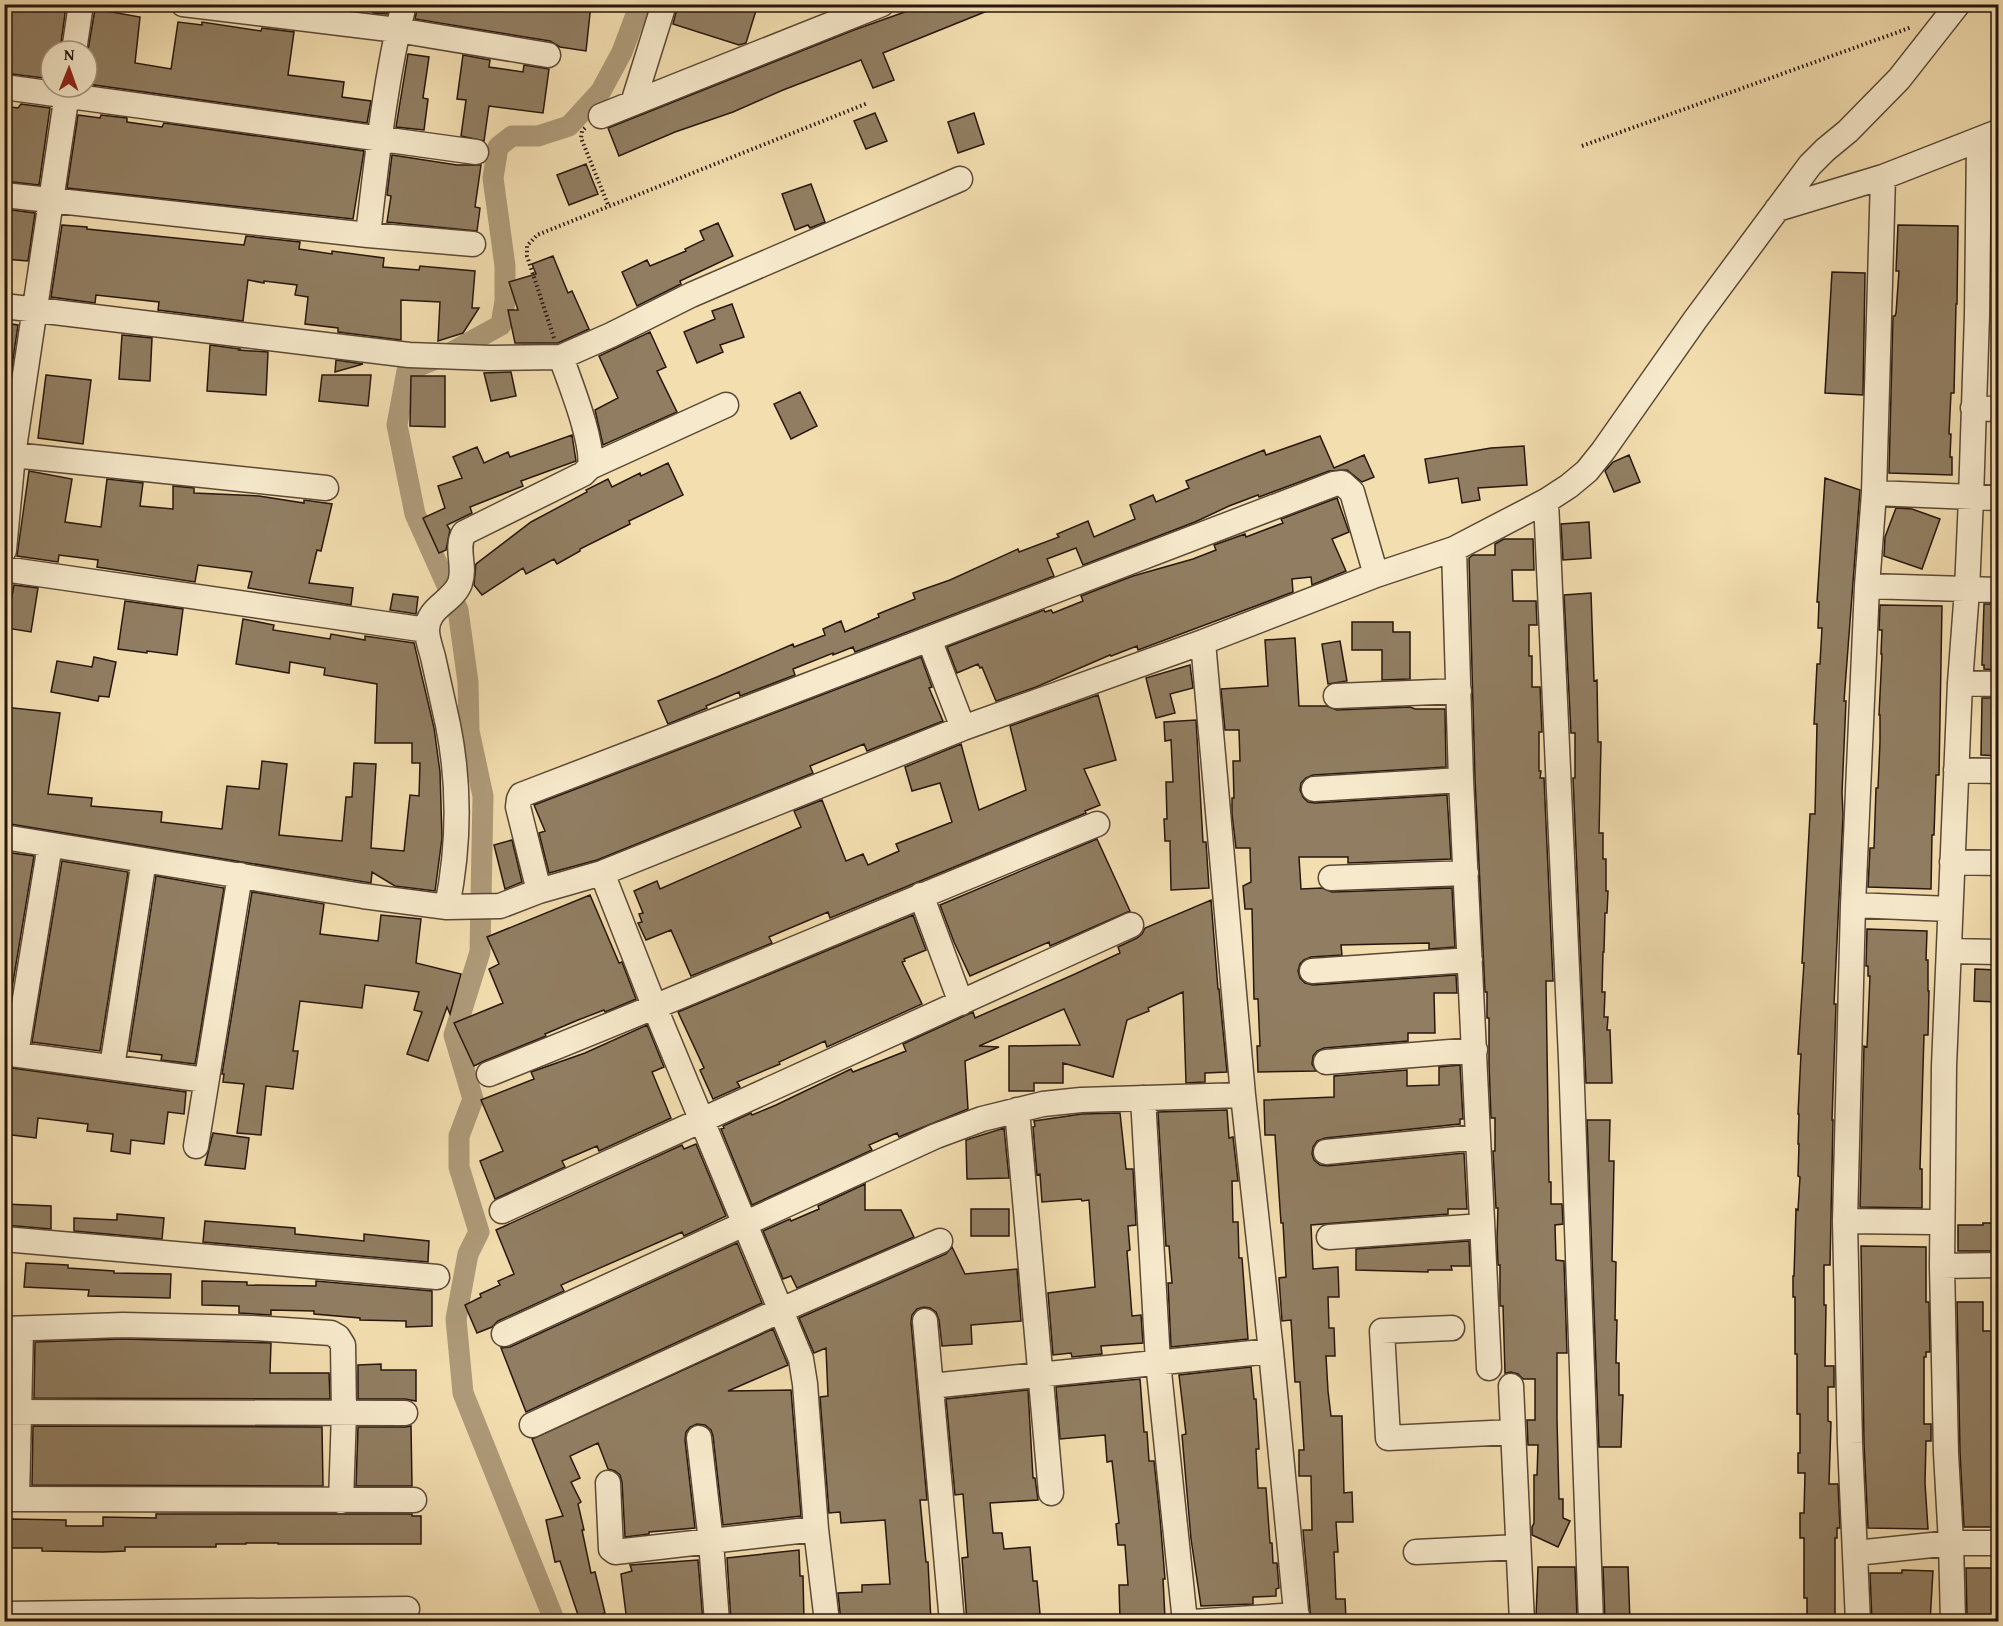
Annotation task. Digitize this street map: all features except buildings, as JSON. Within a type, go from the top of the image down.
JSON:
[{"type":"street","points":[[76,39],[81,4]]},
{"type":"street","points":[[183,4],[397,30],[548,55]]},
{"type":"street","points":[[368,236],[397,30],[404,4]]},
{"type":"street","points":[[633,103],[664,4]]},
{"type":"street","points":[[601,116],[882,4]]},
{"type":"street","points":[[4,837],[454,907],[500,906],[539,891],[602,873],[963,728],[1203,642],[1376,575],[1454,549],[1546,501],[1587,471],[1810,165],[1848,131],[1899,79],[1958,4]]},
{"type":"street","points":[[4,87],[39,90]]},
{"type":"street","points":[[99,97],[380,140],[476,152]]},
{"type":"street","points":[[4,550],[9,454],[67,99]]},
{"type":"street","points":[[1778,209],[1883,177],[1989,136],[1988,315],[1973,408],[1967,590],[1960,683],[1944,1066],[1942,1266],[1953,1622]]},
{"type":"street","points":[[1858,1622],[1850,1443],[1845,1221],[1853,904],[1867,586],[1874,493],[1883,177]]},
{"type":"street","points":[[4,306],[419,356],[561,357],[691,295],[960,179]]},
{"type":"street","points":[[4,195],[368,236],[473,244]]},
{"type":"street","points":[[561,357],[591,453],[590,467]]},
{"type":"street","points":[[454,907],[456,782],[449,728],[427,630],[433,612],[447,598],[461,577],[460,540],[464,533],[583,474],[590,467],[726,405]]},
{"type":"street","points":[[1973,408],[1998,409]]},
{"type":"street","points":[[9,454],[326,488]]},
{"type":"street","points":[[539,891],[518,807],[522,795],[1334,484],[1342,483],[1352,492],[1376,575]]},
{"type":"street","points":[[1874,493],[1998,498]]},
{"type":"street","points":[[1546,501],[1571,1059],[1590,1622]]},
{"type":"street","points":[[1454,549],[1461,780],[1489,1368]]},
{"type":"street","points":[[4,569],[427,630]]},
{"type":"street","points":[[1867,586],[1998,590]]},
{"type":"street","points":[[929,639],[963,728]]},
{"type":"street","points":[[1192,1622],[1297,1618],[1243,1095],[1203,642]]},
{"type":"street","points":[[1960,683],[1998,684]]},
{"type":"street","points":[[1336,696],[1459,691]]},
{"type":"street","points":[[1956,770],[1998,771]]},
{"type":"street","points":[[1314,789],[1461,780]]},
{"type":"street","points":[[489,1074],[655,1008],[921,895],[1097,824]]},
{"type":"street","points":[[50,845],[10,1054],[206,1080]]},
{"type":"street","points":[[112,1067],[144,860]]},
{"type":"street","points":[[1952,862],[1998,863]]},
{"type":"street","points":[[602,873],[779,1311],[801,1359],[827,1622]]},
{"type":"street","points":[[1330,878],[1466,873]]},
{"type":"street","points":[[196,1146],[240,875]]},
{"type":"street","points":[[921,895],[961,1003]]},
{"type":"street","points":[[1853,904],[1950,909]]},
{"type":"street","points":[[502,1211],[1131,925]]},
{"type":"street","points":[[1949,951],[1998,952]]},
{"type":"street","points":[[1312,971],[1470,960]]},
{"type":"street","points":[[1326,1062],[1475,1050]]},
{"type":"street","points":[[504,1334],[936,1136],[982,1119],[1017,1110],[1081,1100],[1243,1095]]},
{"type":"street","points":[[1143,1098],[1158,1362],[1185,1622]]},
{"type":"street","points":[[1017,1110],[1050,1493]]},
{"type":"street","points":[[1326,1152],[1478,1137]]},
{"type":"street","points":[[1845,1221],[1932,1222]]},
{"type":"street","points":[[1329,1237],[1482,1226]]},
{"type":"street","points":[[4,1239],[437,1277]]},
{"type":"street","points":[[532,1425],[779,1311],[940,1241]]},
{"type":"street","points":[[1942,1266],[1998,1265]]},
{"type":"street","points":[[925,1321],[952,1622]]},
{"type":"street","points":[[340,1501],[344,1413],[343,1345],[332,1333],[253,1328],[123,1325],[13,1329],[11,1499],[340,1501],[414,1500]]},
{"type":"street","points":[[1452,1328],[1382,1331],[1388,1438],[1512,1432]]},
{"type":"street","points":[[931,1386],[1271,1351]]},
{"type":"street","points":[[1511,1386],[1522,1622]]},
{"type":"street","points":[[12,1412],[405,1413]]},
{"type":"street","points":[[699,1438],[711,1542],[717,1622]]},
{"type":"street","points":[[608,1483],[611,1549],[615,1552],[816,1529]]},
{"type":"street","points":[[1856,1553],[1951,1543],[1998,1543]]},
{"type":"street","points":[[1416,1552],[1518,1547]]},
{"type":"street","points":[[4,1614],[208,1617],[407,1609]]},
{"type":"path","points":[[1582,146],[1916,26]]},
{"type":"path","points":[[561,357],[527,256],[527,246],[537,236],[868,103]]},
{"type":"path","points":[[601,116],[582,131],[581,138],[609,207]]},
{"type":"waterway","points":[[555,1622],[463,1393],[456,1319],[468,1254],[479,1232],[459,1167],[459,1136],[473,1099],[454,1035],[480,952],[483,796],[469,731],[468,682],[458,610],[415,514],[397,425],[407,371],[452,352],[501,325],[505,301],[505,266],[493,178],[498,147],[512,136],[538,136],[569,126],[601,91],[622,52],[640,4]]}]
